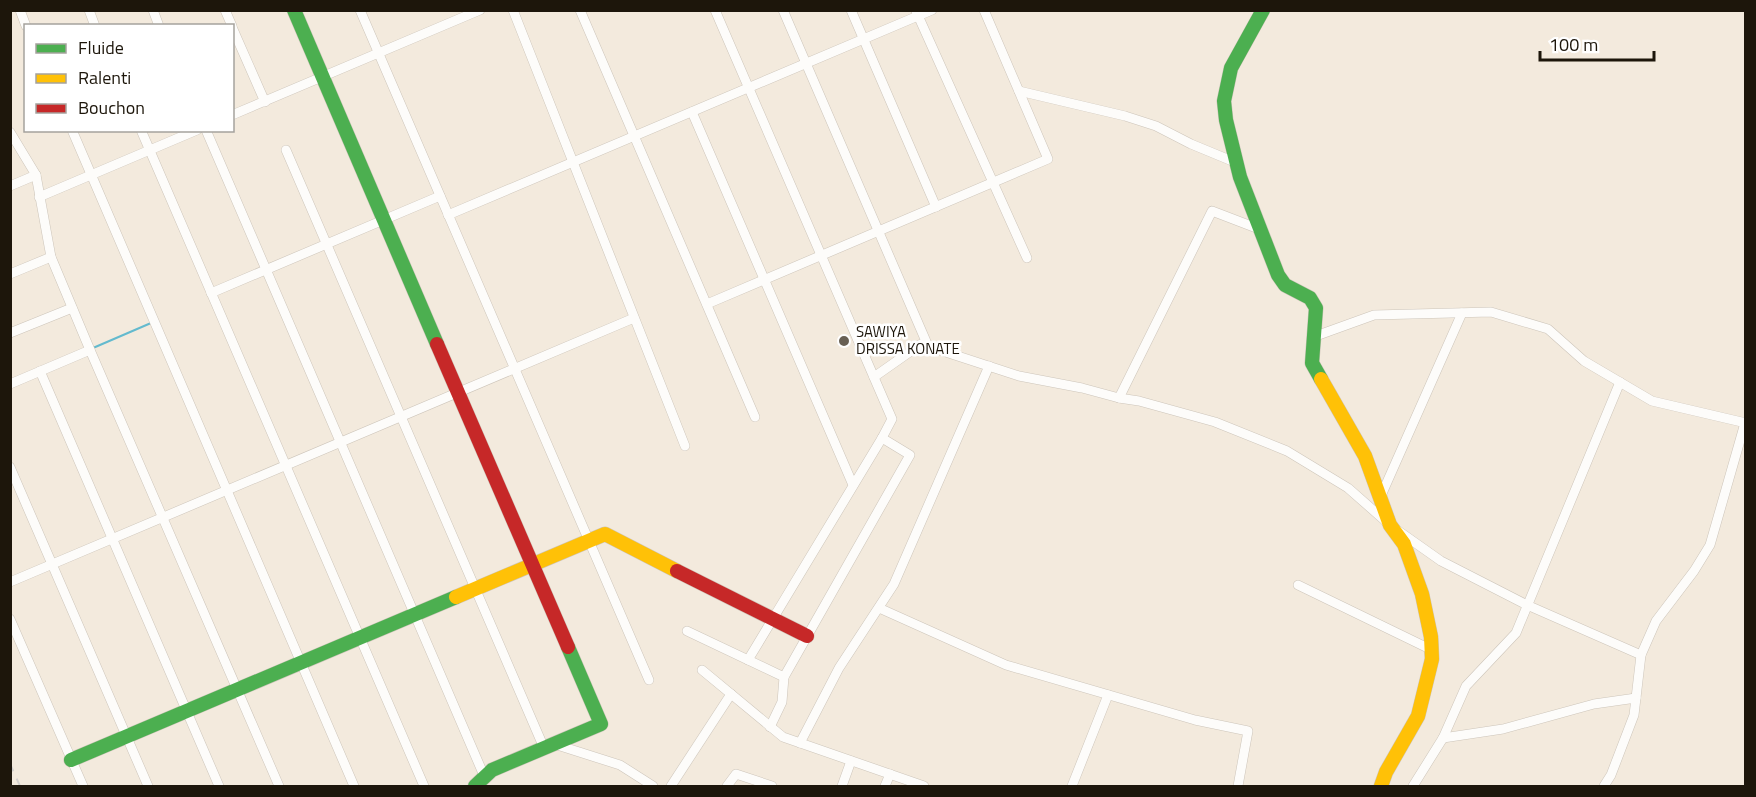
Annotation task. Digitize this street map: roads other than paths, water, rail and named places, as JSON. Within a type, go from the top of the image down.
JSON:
[{"type":"street","points":[[225,10],[231,24]]},
{"type":"street","points":[[207,132],[414,615],[480,782],[492,770],[602,724],[294,10]]},
{"type":"street","points":[[360,10],[649,680]]},
{"type":"street","points":[[234,114],[480,10]]},
{"type":"street","points":[[513,10],[685,446]]},
{"type":"street","points":[[580,10],[755,417]]},
{"type":"street","points":[[715,10],[892,419],[748,660]]},
{"type":"street","points":[[783,10],[928,346]]},
{"type":"street","points":[[851,10],[936,207]]},
{"type":"street","points":[[448,215],[806,64],[917,13],[932,10]]},
{"type":"street","points":[[707,304],[1048,159],[984,10]]},
{"type":"street","points":[[1263,10],[1231,68],[1224,101],[1226,120],[1240,177],[1278,275],[1286,285],[1310,298],[1316,308],[1312,363],[1365,456],[1390,525],[1404,544],[1422,594],[1431,637],[1432,659],[1418,716],[1386,772],[1381,786]]},
{"type":"street","points":[[917,13],[1027,258]]},
{"type":"street","points":[[234,31],[265,102]]},
{"type":"street","points":[[1019,90],[1156,126],[1191,144],[1237,163]]},
{"type":"street","points":[[692,112],[853,484]]},
{"type":"street","points":[[10,132],[36,175],[51,257],[279,786]]},
{"type":"street","points":[[73,132],[354,786]]},
{"type":"street","points":[[142,132],[423,786]]},
{"type":"street","points":[[39,197],[192,132]]},
{"type":"street","points":[[286,150],[475,589],[549,746],[620,765],[654,786]]},
{"type":"street","points":[[10,186],[36,175]]},
{"type":"street","points":[[211,293],[440,196]]},
{"type":"street","points":[[1119,398],[1212,211],[1259,229]]},
{"type":"street","points":[[12,271],[51,257]]},
{"type":"street","points":[[10,333],[72,308]]},
{"type":"street","points":[[1313,337],[1374,315],[1491,312],[1548,329],[1584,361],[1652,401],[1745,423],[1710,545],[1694,571],[1656,621],[1641,655],[1634,715],[1611,775],[1604,786]]},
{"type":"street","points":[[1380,498],[1462,313]]},
{"type":"street","points":[[10,582],[634,318]]},
{"type":"street","points":[[874,377],[921,344],[1019,376],[1139,401],[1215,422],[1287,451],[1348,488],[1390,525],[1441,561],[1527,605],[1641,655]]},
{"type":"street","points":[[10,384],[90,350]]},
{"type":"street","points":[[800,743],[839,668],[894,584],[989,366]]},
{"type":"street","points":[[40,372],[219,786]]},
{"type":"street","points":[[1413,786],[1443,738],[1466,686],[1516,633],[1620,382]]},
{"type":"street","points":[[770,727],[782,702],[784,677],[910,455],[882,438]]},
{"type":"street","points":[[10,467],[148,786]]},
{"type":"street","points":[[71,760],[605,534],[807,636]]},
{"type":"street","points":[[1298,585],[1432,650]]},
{"type":"street","points":[[879,608],[1006,665],[1195,720],[1248,731],[1238,786]]},
{"type":"street","points":[[10,619],[83,786]]},
{"type":"street","points":[[687,631],[784,677]]},
{"type":"street","points":[[702,670],[783,737],[924,786]]},
{"type":"street","points":[[671,786],[731,694]]},
{"type":"street","points":[[1072,786],[1108,695]]},
{"type":"street","points":[[1443,738],[1503,729],[1594,704],[1636,698]]},
{"type":"street","points":[[842,786],[851,761]]},
{"type":"street","points":[[727,786],[736,774],[772,786]]},
{"type":"street","points":[[885,786],[890,774]]},
{"type":"waterway","points":[[93,348],[151,323]]},
{"type":"railway","points":[[10,764],[20,786]]},
{"type":"place","name":"SAWIYA DRISSA KONATE","points":[[844,341]]}]
